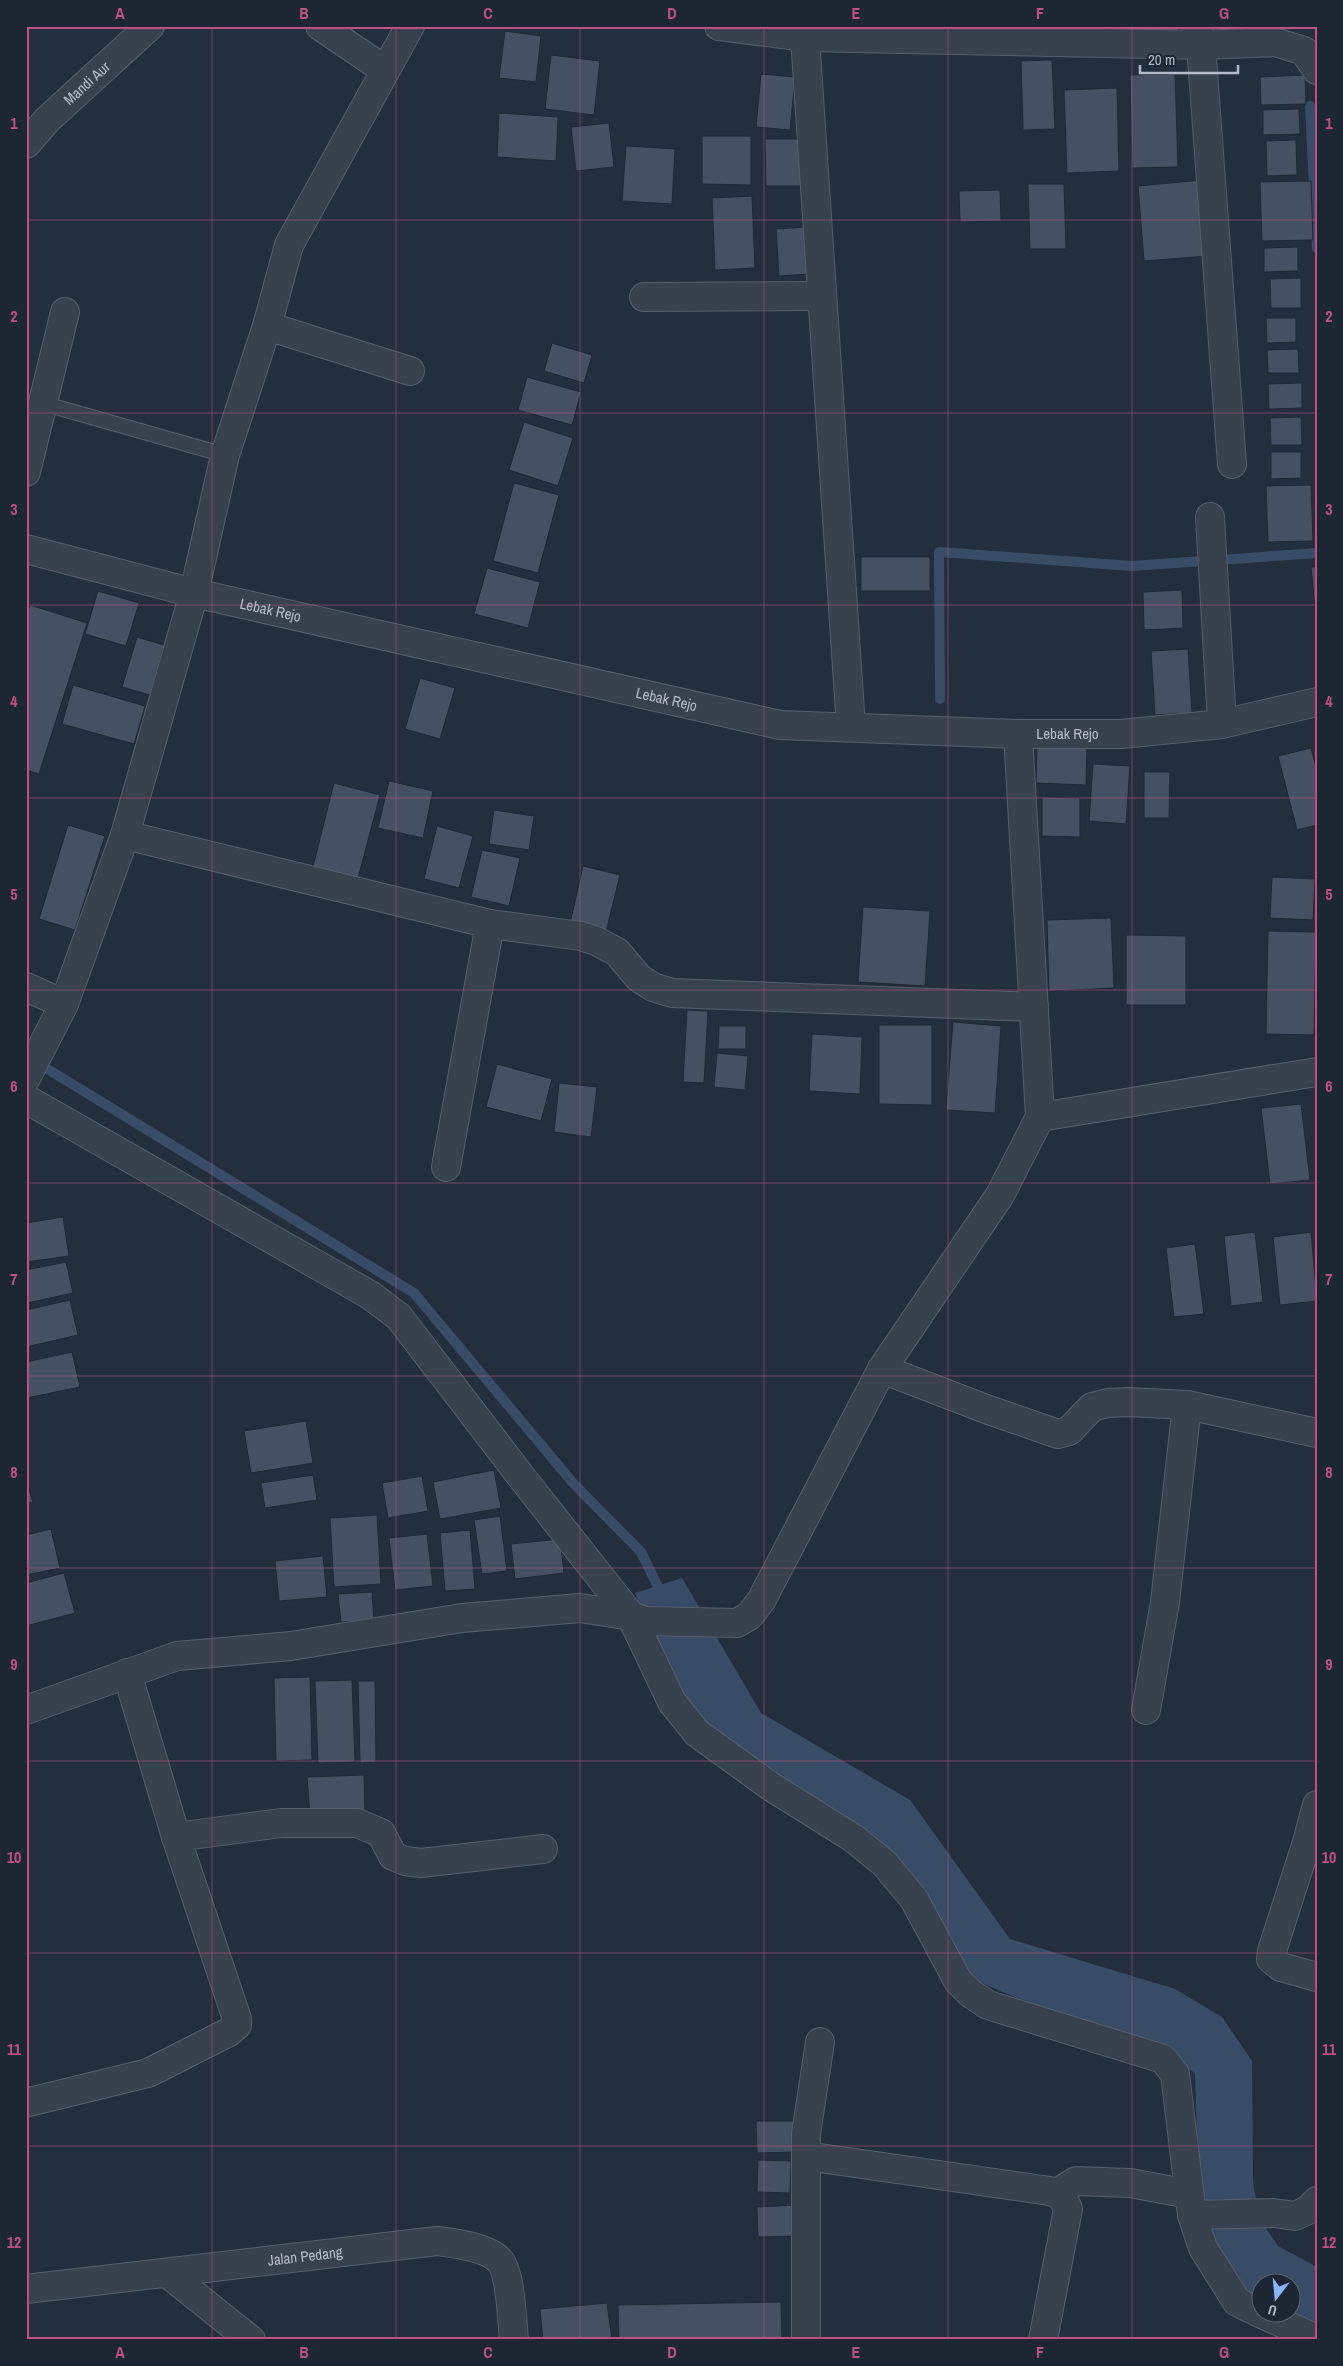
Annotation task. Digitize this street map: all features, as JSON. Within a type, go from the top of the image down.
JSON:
[{"type":"street","name":"Mandi Aur","points":[[26,144],[48,119],[150,26]]},
{"type":"street","points":[[320,26],[385,70]]},
{"type":"street","points":[[26,1078],[59,1015],[125,835],[194,592],[225,455],[267,326],[289,245],[410,26]]},
{"type":"street","points":[[719,26],[805,37],[1008,34],[1199,36],[1275,42],[1304,51],[1317,69]]},
{"type":"street","points":[[1199,36],[1232,464]]},
{"type":"street","points":[[805,37],[851,728]]},
{"type":"street","points":[[644,297],[822,296]]},
{"type":"street","points":[[26,472],[65,312]]},
{"type":"street","points":[[267,326],[410,371]]},
{"type":"street","points":[[1210,517],[1210,545],[1222,724]]},
{"type":"street","name":"Lebak Rejo","points":[[26,549],[194,592],[780,725],[1018,734],[1121,734],[1222,724],[1317,702]]},
{"type":"street","points":[[26,1710],[177,1656],[292,1646],[462,1618],[580,1608],[638,1618],[737,1623],[749,1616],[761,1601],[882,1369],[1000,1195],[1040,1117],[1018,734]]},
{"type":"street","points":[[125,835],[490,924],[581,936],[605,944],[617,952],[638,978],[652,986],[672,993],[1034,1007]]},
{"type":"street","points":[[446,1167],[490,924]]},
{"type":"street","points":[[26,987],[59,1015]]},
{"type":"street","points":[[1040,1117],[1317,1072]]},
{"type":"street","points":[[26,1099],[370,1295],[399,1317],[523,1479],[638,1618],[672,1702],[697,1733],[770,1786],[853,1838],[884,1863],[914,1899],[958,1982],[970,1993],[988,2005],[1162,2059],[1175,2074],[1195,2208],[1203,2248],[1237,2302],[1250,2308]]},
{"type":"street","points":[[882,1369],[1058,1434],[1069,1431],[1092,1407],[1108,1403],[1186,1405],[1317,1433]]},
{"type":"street","points":[[1146,1710],[1165,1602],[1186,1405]]},
{"type":"street","points":[[28,2102],[148,2073],[230,2032],[236,2024],[237,2019],[176,1837],[127,1673]]},
{"type":"street","points":[[1317,1805],[1271,1959],[1281,1966],[1317,1977]]},
{"type":"street","points":[[176,1837],[281,1823],[357,1822],[381,1833],[393,1856],[405,1861],[421,1863],[543,1849]]},
{"type":"street","points":[[806,2340],[806,2134],[820,2042]]},
{"type":"street","points":[[806,2156],[1057,2193],[1065,2200],[1068,2209],[1043,2340]]},
{"type":"street","points":[[1057,2193],[1076,2181],[1130,2183],[1195,2208],[1301,2215],[1317,2201]]},
{"type":"street","name":"Jalan Pedang","points":[[26,2289],[437,2241],[457,2243],[488,2253],[500,2260],[506,2272],[514,2340]]},
{"type":"street","points":[[167,2272],[252,2340]]},
{"type":"street","points":[[1285,2324],[1317,2339]]},
{"type":"lane","points":[[49,405],[225,455]]},
{"type":"water","points":[[682,1578],[761,1713],[910,1800],[1010,1939],[1175,1989],[1222,2017],[1252,2061],[1253,2181],[1259,2218],[1278,2246],[1317,2267],[1317,2333],[1300,2321],[1300,2274],[1250,2274],[1250,2302],[1244,2299],[1205,2222],[1198,2166],[1195,2073],[1154,2048],[1012,1996],[959,1973],[927,1903],[706,1732],[657,1651],[635,1593]]},
{"type":"building","points":[[1117,26],[1178,26],[1178,34],[1118,39]]},
{"type":"building","points":[[505,31],[541,36],[536,82],[499,78]]},
{"type":"building","points":[[551,55],[600,61],[594,115],[545,109]]},
{"type":"building","points":[[1052,60],[1055,129],[1023,130],[1021,61]]},
{"type":"building","points":[[761,74],[795,77],[790,130],[756,127]]},
{"type":"building","points":[[1175,74],[1178,167],[1132,168],[1130,75]]},
{"type":"building","points":[[1305,75],[1306,104],[1261,105],[1260,77]]},
{"type":"building","points":[[1117,88],[1119,171],[1067,173],[1064,90]]},
{"type":"building","points":[[1299,109],[1300,134],[1263,135],[1263,110]]},
{"type":"building","points":[[499,113],[558,117],[556,161],[497,157]]},
{"type":"building","points":[[609,123],[614,167],[576,171],[571,127]]},
{"type":"building","points":[[702,136],[751,136],[751,185],[702,184]]},
{"type":"building","points":[[765,139],[806,139],[807,186],[766,186]]},
{"type":"building","points":[[1296,140],[1297,175],[1267,176],[1266,141]]},
{"type":"building","points":[[626,146],[675,149],[672,204],[622,201]]},
{"type":"building","points":[[1202,180],[1208,256],[1144,261],[1138,186]]},
{"type":"building","points":[[1311,181],[1313,240],[1262,241],[1260,182]]},
{"type":"building","points":[[1028,184],[1064,184],[1066,249],[1030,249]]},
{"type":"building","points":[[1000,190],[1001,221],[960,222],[959,191]]},
{"type":"building","points":[[752,196],[755,268],[715,270],[712,198]]},
{"type":"building","points":[[807,227],[810,274],[779,276],[776,229]]},
{"type":"building","points":[[1298,247],[1298,271],[1264,272],[1264,248]]},
{"type":"building","points":[[1301,278],[1301,308],[1271,308],[1270,279]]},
{"type":"building","points":[[1266,318],[1296,318],[1296,342],[1267,343]]},
{"type":"building","points":[[552,343],[592,355],[584,383],[544,371]]},
{"type":"building","points":[[1298,349],[1299,373],[1268,373],[1267,350]]},
{"type":"building","points":[[527,377],[581,392],[572,425],[518,410]]},
{"type":"building","points":[[1302,383],[1302,408],[1269,409],[1268,384]]},
{"type":"building","points":[[1301,417],[1302,445],[1271,445],[1270,418]]},
{"type":"building","points":[[524,422],[573,438],[558,486],[509,470]]},
{"type":"building","points":[[1271,452],[1301,452],[1301,478],[1271,479]]},
{"type":"building","points":[[514,483],[559,495],[538,573],[493,561]]},
{"type":"building","points":[[1311,485],[1313,541],[1268,542],[1266,486]]},
{"type":"building","points":[[861,557],[930,557],[930,591],[861,591]]},
{"type":"building","points":[[1311,567],[1317,567],[1317,630]]},
{"type":"building","points":[[487,568],[540,582],[528,628],[474,614]]},
{"type":"building","points":[[1182,590],[1183,628],[1144,630],[1143,592]]},
{"type":"building","points":[[98,591],[139,603],[126,646],[85,634]]},
{"type":"building","points":[[30,605],[87,623],[39,774],[26,770],[26,616]]},
{"type":"building","points":[[137,637],[164,645],[150,695],[122,687]]},
{"type":"building","points":[[1188,649],[1192,713],[1155,715],[1151,651]]},
{"type":"building","points":[[420,678],[455,688],[440,739],[405,729]]},
{"type":"building","points":[[73,685],[145,706],[134,744],[62,724]]},
{"type":"building","points":[[1037,744],[1087,746],[1086,785],[1036,783]]},
{"type":"building","points":[[1311,748],[1317,771],[1317,825],[1297,830],[1278,756]]},
{"type":"building","points":[[1093,764],[1130,766],[1126,824],[1089,821]]},
{"type":"building","points":[[1144,772],[1170,772],[1169,818],[1144,818]]},
{"type":"building","points":[[389,781],[433,791],[423,838],[378,828]]},
{"type":"building","points":[[334,783],[380,795],[358,878],[313,867]]},
{"type":"building","points":[[1042,797],[1080,798],[1080,837],[1042,836]]},
{"type":"building","points":[[494,810],[534,816],[529,850],[489,844]]},
{"type":"building","points":[[68,825],[105,836],[75,930],[39,919]]},
{"type":"building","points":[[437,826],[473,836],[459,888],[424,879]]},
{"type":"building","points":[[482,850],[520,858],[509,906],[471,897]]},
{"type":"building","points":[[583,866],[620,875],[605,936],[569,928]]},
{"type":"building","points":[[1272,877],[1315,879],[1313,920],[1270,918]]},
{"type":"building","points":[[863,907],[930,911],[925,986],[858,982]]},
{"type":"building","points":[[1111,918],[1114,988],[1049,991],[1047,920]]},
{"type":"building","points":[[1268,931],[1316,932],[1314,1035],[1266,1034]]},
{"type":"building","points":[[1126,935],[1186,936],[1186,1005],[1126,1005]]},
{"type":"building","points":[[687,1010],[708,1011],[704,1083],[683,1082]]},
{"type":"building","points":[[953,1022],[1001,1026],[995,1113],[946,1110]]},
{"type":"building","points":[[879,1025],[932,1025],[932,1105],[879,1104]]},
{"type":"building","points":[[719,1026],[746,1026],[746,1049],[718,1049]]},
{"type":"building","points":[[812,1034],[862,1037],[860,1094],[809,1091]]},
{"type":"building","points":[[717,1053],[748,1056],[745,1090],[714,1087]]},
{"type":"building","points":[[497,1064],[552,1079],[541,1121],[486,1107]]},
{"type":"building","points":[[559,1083],[597,1087],[591,1137],[554,1132]]},
{"type":"building","points":[[1301,1104],[1310,1180],[1270,1184],[1261,1108]]},
{"type":"building","points":[[63,1217],[69,1256],[26,1262],[26,1223]]},
{"type":"building","points":[[1255,1232],[1263,1302],[1231,1306],[1224,1236]]},
{"type":"building","points":[[1311,1232],[1317,1301],[1280,1305],[1273,1237]]},
{"type":"building","points":[[1195,1244],[1204,1314],[1174,1317],[1166,1248]]},
{"type":"building","points":[[66,1262],[73,1293],[27,1303],[26,1270]]},
{"type":"building","points":[[70,1300],[78,1335],[26,1347],[26,1310]]},
{"type":"building","points":[[72,1352],[80,1387],[27,1398],[26,1362]]},
{"type":"building","points":[[306,1421],[313,1463],[251,1473],[244,1431]]},
{"type":"building","points":[[494,1470],[501,1508],[440,1519],[433,1482]]},
{"type":"building","points":[[313,1475],[317,1500],[265,1508],[261,1483]]},
{"type":"building","points":[[422,1476],[428,1511],[388,1518],[382,1483]]},
{"type":"building","points":[[26,1480],[33,1502],[26,1504]]},
{"type":"building","points":[[377,1515],[381,1584],[334,1587],[330,1518]]},
{"type":"building","points":[[500,1516],[507,1571],[482,1574],[474,1520]]},
{"type":"building","points":[[51,1529],[60,1568],[26,1575],[26,1535]]},
{"type":"building","points":[[470,1530],[475,1589],[445,1591],[440,1533]]},
{"type":"building","points":[[427,1534],[433,1586],[395,1590],[389,1538]]},
{"type":"building","points":[[560,1539],[564,1573],[515,1579],[511,1544]]},
{"type":"building","points":[[323,1556],[327,1597],[279,1601],[275,1561]]},
{"type":"building","points":[[64,1573],[75,1613],[26,1626],[26,1583]]},
{"type":"building","points":[[372,1592],[374,1621],[341,1622],[338,1594]]},
{"type":"building","points":[[310,1677],[312,1760],[276,1761],[274,1678]]},
{"type":"building","points":[[352,1680],[355,1762],[318,1763],[315,1681]]},
{"type":"building","points":[[358,1681],[375,1681],[376,1762],[360,1763]]},
{"type":"building","points":[[364,1775],[365,1813],[310,1815],[307,1777]]},
{"type":"building","points":[[756,2121],[795,2121],[796,2152],[757,2153]]},
{"type":"building","points":[[758,2160],[791,2161],[790,2193],[757,2192]]},
{"type":"building","points":[[798,2205],[799,2236],[758,2237],[757,2207]]},
{"type":"building","points":[[781,2302],[782,2340],[619,2340],[618,2305]]},
{"type":"building","points":[[607,2303],[612,2340],[543,2340],[540,2309]]},
{"type":"waterway","points":[[1310,106],[1317,248]]},
{"type":"waterway","points":[[940,699],[939,552],[1132,566],[1317,553]]},
{"type":"waterway","points":[[36,1062],[414,1293],[573,1483],[641,1552],[663,1597]]}]
